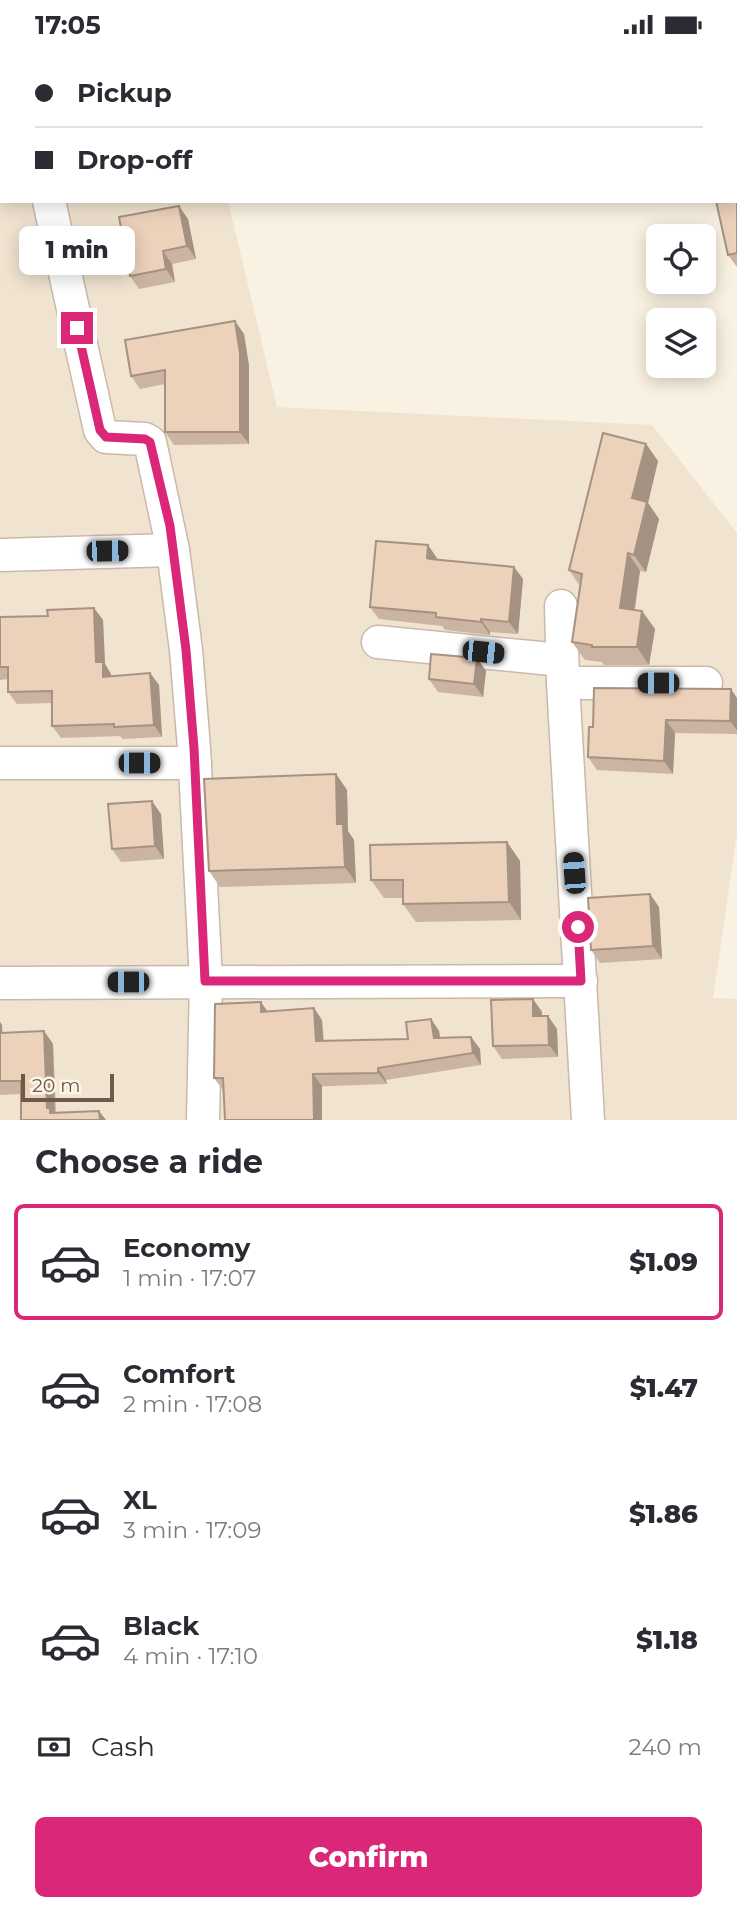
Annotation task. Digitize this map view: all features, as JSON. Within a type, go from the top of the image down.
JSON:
[{"type":"street","points":[[49,203],[100,430],[106,437],[145,439],[150,442],[173,550],[186,650],[195,763],[205,981],[203,1120]]},
{"type":"street","points":[[0,555],[173,550]]},
{"type":"street","points":[[561,606],[562,672],[588,1120]]},
{"type":"street","points":[[378,642],[562,672],[706,683]]},
{"type":"street","points":[[0,763],[195,763]]},
{"type":"street","points":[[0,983],[581,981]]},
{"type":"shaded area","points":[[0,203],[228,203],[277,407],[652,425],[737,533],[737,833],[713,998],[737,999],[737,1120],[0,1120]]},
{"type":"building","points":[[716,203],[737,203],[737,253],[728,255]]},
{"type":"building","points":[[179,206],[187,246],[163,251],[166,269],[130,276],[119,217]]},
{"type":"building","points":[[235,321],[240,353],[240,432],[165,432],[165,370],[131,376],[125,340]]},
{"type":"building","points":[[603,433],[646,444],[632,498],[647,502],[634,555],[628,553],[620,608],[642,611],[637,647],[592,647],[572,642],[582,574],[569,570]]},
{"type":"building","points":[[376,541],[428,545],[427,558],[430,559],[514,567],[509,622],[481,619],[481,622],[436,617],[436,613],[370,607]]},
{"type":"building","points":[[94,608],[96,662],[103,662],[103,677],[150,673],[154,725],[52,726],[52,691],[8,692],[8,667],[0,667],[0,617],[48,616],[47,610]]},
{"type":"building","points":[[431,654],[477,658],[474,684],[429,679]]},
{"type":"building","points":[[594,688],[731,689],[730,721],[666,720],[664,761],[588,757],[589,727],[593,727]]},
{"type":"building","points":[[336,774],[337,824],[343,824],[345,867],[209,871],[204,779]]},
{"type":"building","points":[[152,801],[155,846],[112,849],[108,804]]},
{"type":"building","points":[[507,842],[509,902],[403,904],[403,880],[371,880],[370,845]]},
{"type":"building","points":[[650,894],[653,946],[591,950],[588,898]]},
{"type":"building","points":[[533,999],[533,1016],[548,1016],[549,1045],[493,1046],[491,1000]]},
{"type":"building","points":[[261,1002],[261,1012],[314,1008],[316,1041],[408,1039],[406,1022],[431,1019],[434,1038],[471,1037],[473,1053],[378,1068],[378,1073],[313,1074],[314,1120],[225,1120],[223,1078],[214,1078],[215,1004]]},
{"type":"building","points":[[44,1031],[47,1108],[50,1108],[50,1113],[99,1111],[100,1120],[21,1120],[21,1081],[0,1081],[0,1033]]},
{"type":"route","points":[[77,328],[100,430],[106,437],[145,439],[150,442],[170,526],[186,650],[194,748],[205,981],[581,981],[578,927]]}]
